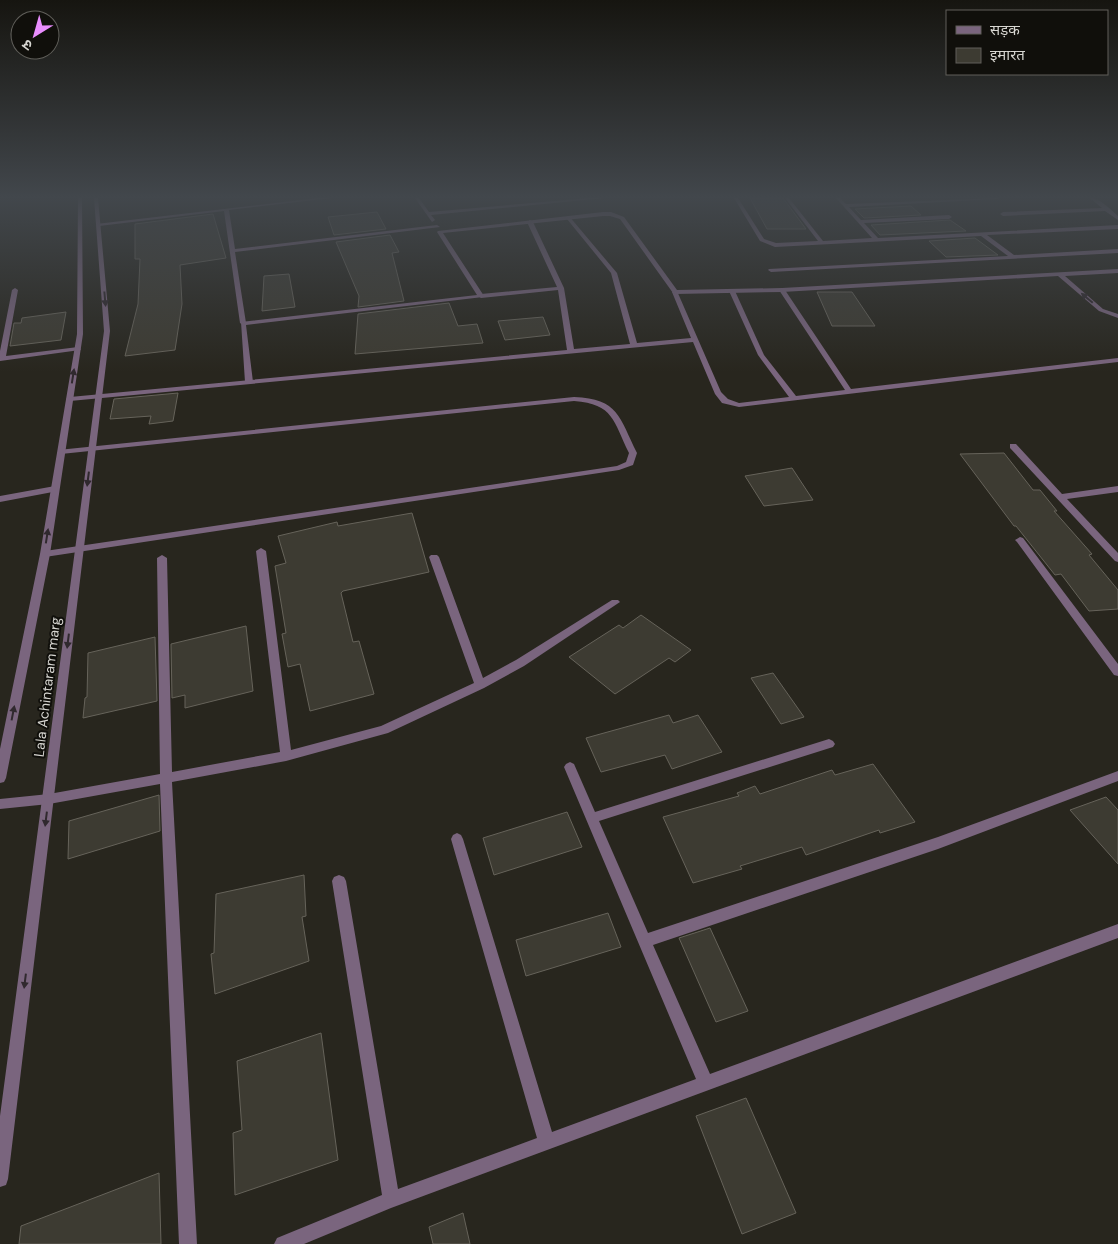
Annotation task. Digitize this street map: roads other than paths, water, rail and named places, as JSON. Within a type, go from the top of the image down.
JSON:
[{"type":"street","name":"Lala Achintaram marg","points":[[0,778],[45,554],[78,349],[80,334],[80,256]]},
{"type":"street","name":"Lala Achintaram marg","points":[[0,1179],[107,331],[101,256]]},
{"type":"street","points":[[234,256],[249,382]]},
{"type":"street","points":[[456,256],[481,296]]},
{"type":"street","points":[[546,256],[561,288],[571,352]]},
{"type":"street","points":[[600,256],[614,273],[634,346]]},
{"type":"street","points":[[650,256],[676,292],[694,340],[718,392],[725,401],[738,405],[1118,360]]},
{"type":"street","points":[[771,270],[1032,256]]},
{"type":"street","points":[[676,292],[782,290],[1118,270]]},
{"type":"street","points":[[1059,274],[1101,310],[1118,316]]},
{"type":"street","points":[[243,323],[561,288]]},
{"type":"street","points":[[15,290],[1,358],[78,349]]},
{"type":"street","points":[[782,290],[850,393]]},
{"type":"street","points":[[732,291],[761,355],[794,399]]},
{"type":"street","points":[[70,400],[694,340]]},
{"type":"street","points":[[45,554],[619,468],[630,463],[633,453],[613,412],[604,404],[574,398],[61,452]]},
{"type":"street","points":[[1014,446],[1118,559]]},
{"type":"street","points":[[0,499],[55,489]]},
{"type":"street","points":[[1060,497],[1118,489]]},
{"type":"street","points":[[1020,540],[1118,672]]},
{"type":"street","points":[[261,551],[286,756]]},
{"type":"street","points":[[434,557],[480,685]]},
{"type":"street","points":[[162,558],[166,777],[188,1244]]},
{"type":"street","points":[[0,804],[49,799],[286,756],[384,730],[480,685],[520,663],[615,602]]},
{"type":"street","points":[[592,818],[829,744]]},
{"type":"street","points":[[570,767],[706,1084]]},
{"type":"street","points":[[645,941],[938,843],[1118,776]]},
{"type":"street","points":[[457,840],[548,1143]]},
{"type":"street","points":[[339,881],[391,1200]]},
{"type":"street","points":[[283,1244],[391,1200],[1118,931]]}]
